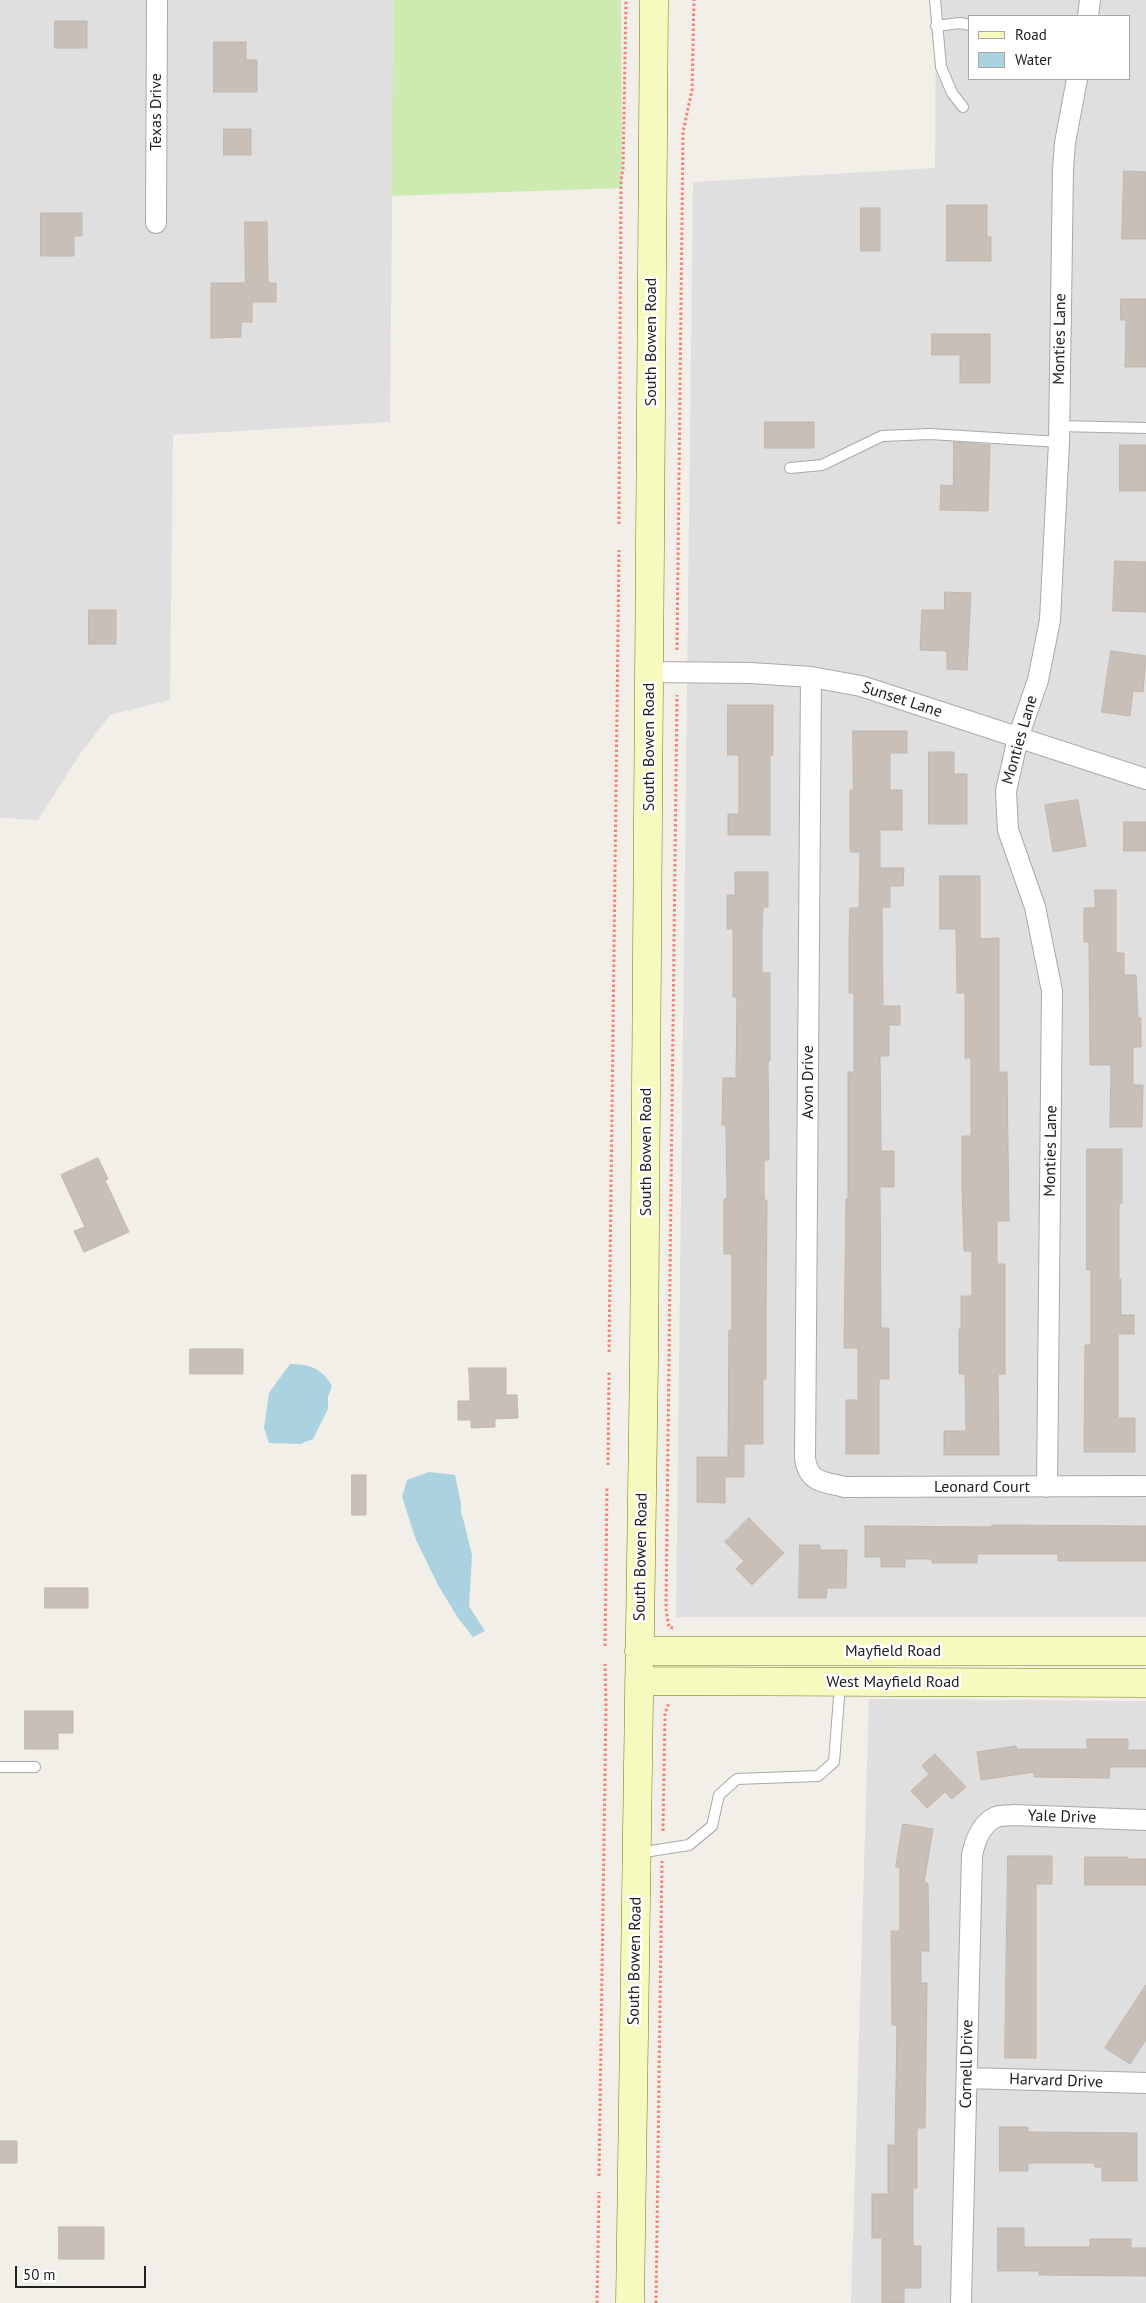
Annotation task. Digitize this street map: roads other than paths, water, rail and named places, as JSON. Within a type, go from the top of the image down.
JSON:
[{"type":"main road","name":"South Bowen Road","points":[[630,2303],[644,1351],[654,0]]},
{"type":"main road","name":"Mayfield Road","points":[[639,1650],[1146,1651]]},
{"type":"main road","name":"West Mayfield Road","points":[[640,1681],[1146,1683]]},
{"type":"street","name":"Texas Drive","points":[[156,223],[157,0]]},
{"type":"street","points":[[1088,15],[1090,0]]},
{"type":"street","name":"Monties Lane","points":[[1047,1487],[1052,991],[1048,961],[1035,907],[1008,830],[1006,792],[1018,738],[1038,680],[1050,620],[1059,434],[1063,168],[1065,144],[1077,80]]},
{"type":"street","name":"Sunset Lane","points":[[649,672],[751,673],[811,677],[861,686],[1146,779]]},
{"type":"street","name":"Avon Drive","points":[[811,677],[805,1458],[806,1470],[819,1481]]},
{"type":"street","name":"Leonard Court","points":[[819,1481],[845,1487],[1146,1486]]},
{"type":"street","name":"Yale Drive","points":[[983,1829],[996,1817],[1013,1815],[1146,1820]]},
{"type":"street","name":"Cornell Drive","points":[[961,2303],[972,1855],[975,1841],[983,1829]]},
{"type":"street","name":"Harvard Drive","points":[[967,2078],[1146,2084]]},
{"type":"lane","points":[[935,0],[938,51],[946,80],[952,93],[963,106]]},
{"type":"lane","points":[[936,26],[960,23],[968,25]]},
{"type":"lane","points":[[790,468],[822,465],[882,436],[1059,434],[1146,428]]},
{"type":"lane","points":[[637,1853],[689,1845],[712,1826],[719,1795],[737,1779],[818,1776],[834,1762],[840,1682]]},
{"type":"lane","points":[[0,1767],[35,1767]]},
{"type":"water","points":[[290,1364],[309,1366],[324,1375],[332,1386],[328,1397],[328,1409],[313,1439],[300,1444],[269,1443],[264,1428],[269,1393]]},
{"type":"water","points":[[429,1472],[455,1475],[461,1513],[472,1555],[469,1606],[485,1631],[473,1637],[458,1618],[438,1585],[416,1540],[402,1497],[407,1480]]}]
